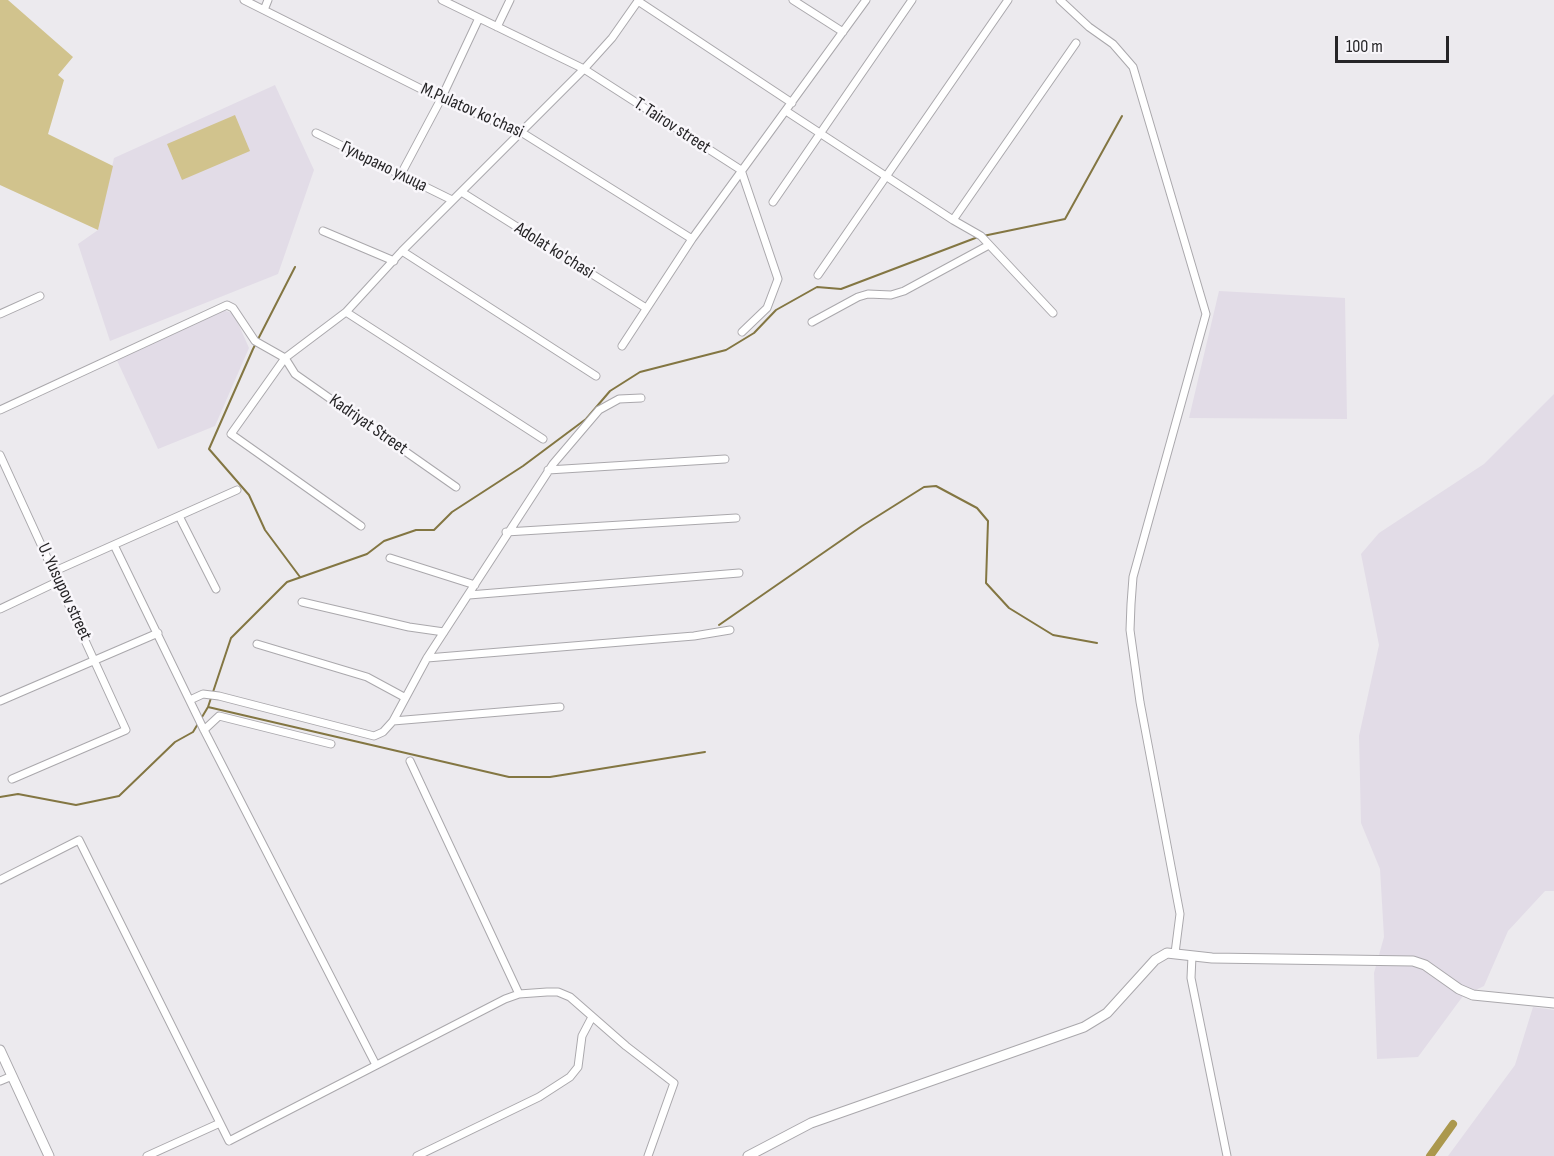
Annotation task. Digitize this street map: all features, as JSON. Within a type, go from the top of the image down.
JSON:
[{"type":"street","name":"M.Pulatov ko'chasi","points":[[244,0],[441,99],[521,132],[692,239]]},
{"type":"street","points":[[264,10],[268,0]]},
{"type":"street","name":"T. Tairov street","points":[[442,0],[584,69],[741,170]]},
{"type":"street","points":[[497,27],[510,0]]},
{"type":"street","points":[[793,0],[843,32]]},
{"type":"street","points":[[622,346],[692,239],[866,0]]},
{"type":"street","points":[[773,202],[912,0]]},
{"type":"street","points":[[819,275],[1008,0]]},
{"type":"street","points":[[1060,0],[1089,27],[1113,44],[1133,67],[1206,314],[1133,577],[1130,630],[1140,702],[1180,914],[1175,953]]},
{"type":"street","points":[[361,526],[231,434],[285,358],[346,312],[402,251],[452,200],[463,193],[584,69],[612,38],[637,1],[792,103]]},
{"type":"street","points":[[400,176],[441,99],[479,18]]},
{"type":"street","points":[[953,220],[1076,43]]},
{"type":"street","points":[[786,111],[981,236],[1053,313]]},
{"type":"street","name":"Гульрано улица","points":[[316,133],[452,200]]},
{"type":"street","points":[[741,170],[778,279],[767,308],[742,332]]},
{"type":"street","name":"Adolat ko'chasi","points":[[463,193],[646,308]]},
{"type":"street","points":[[324,231],[394,261]]},
{"type":"street","points":[[812,322],[858,297],[904,291],[989,246]]},
{"type":"street","points":[[402,251],[596,376]]},
{"type":"street","points":[[0,314],[40,296]]},
{"type":"street","points":[[0,410],[219,306],[233,308],[257,343],[285,358]]},
{"type":"street","points":[[346,312],[543,439]]},
{"type":"street","name":"Kadriyat Street","points":[[285,358],[295,374],[456,487]]},
{"type":"street","points":[[190,700],[202,694],[219,696],[374,736],[383,732],[393,721],[426,658],[548,470],[599,410],[619,399],[641,398]]},
{"type":"street","name":"U. Yusupov street","points":[[0,455],[126,730],[12,780]]},
{"type":"street","points":[[548,470],[725,459]]},
{"type":"street","points":[[55,572],[237,490]]},
{"type":"street","points":[[179,516],[216,589]]},
{"type":"street","points":[[506,532],[736,518]]},
{"type":"street","points":[[114,545],[203,729],[376,1065]]},
{"type":"street","points":[[390,558],[475,585]]},
{"type":"street","points":[[469,594],[739,573]]},
{"type":"street","points":[[0,609],[59,581]]},
{"type":"street","points":[[302,602],[409,627],[444,632]]},
{"type":"street","points":[[426,658],[694,636],[730,630]]},
{"type":"street","points":[[0,701],[158,633]]},
{"type":"street","points":[[257,644],[367,677],[404,698]]},
{"type":"street","points":[[393,721],[560,707]]},
{"type":"street","points":[[203,729],[219,716],[331,744]]},
{"type":"street","points":[[410,761],[519,994]]},
{"type":"street","points":[[0,880],[79,840],[229,1141],[519,994],[558,992],[570,998],[674,1083],[648,1156]]},
{"type":"street","points":[[748,1156],[811,1123],[1084,1027],[1111,1009],[1158,958],[1175,953],[1192,956],[1413,961],[1425,965],[1459,989],[1473,995],[1554,1003]]},
{"type":"street","points":[[1192,956],[1191,978],[1227,1156]]},
{"type":"street","points":[[417,1156],[539,1097],[570,1077],[578,1067],[582,1036],[592,1017]]},
{"type":"street","points":[[0,1050],[49,1156]]},
{"type":"street","points":[[0,1081],[12,1076]]},
{"type":"street","points":[[147,1156],[220,1123]]},
{"type":"shaded area","points":[[0,0],[8,0],[73,57],[58,75],[64,80],[48,134],[113,166],[98,230],[0,185]]},
{"type":"shaded area","points":[[275,85],[314,170],[278,274],[110,341],[78,244],[98,230],[114,158]]},
{"type":"shaded area","points":[[235,115],[250,151],[182,180],[167,144]]},
{"type":"shaded area","points":[[1219,291],[1345,298],[1347,419],[1189,418]]},
{"type":"shaded area","points":[[221,309],[234,314],[249,348],[215,426],[158,449],[114,354]]},
{"type":"shaded area","points":[[1554,394],[1554,891],[1545,891],[1508,931],[1484,986],[1463,996],[1418,1057],[1377,1059],[1374,973],[1384,937],[1380,869],[1361,823],[1359,736],[1379,645],[1361,554],[1379,533],[1484,464]]},
{"type":"shaded area","points":[[1533,1007],[1554,1010],[1554,1156],[1448,1156],[1515,1065]]},
{"type":"waterway","points":[[983,236],[1065,219],[1122,116]]},
{"type":"waterway","points":[[208,707],[231,638],[287,582],[367,554],[384,541],[416,530],[434,530],[452,512],[523,466],[586,419],[610,391],[640,372],[726,350],[754,333],[776,310],[817,287],[841,289],[978,237]]},
{"type":"waterway","points":[[295,267],[253,349],[209,449],[249,495],[265,530],[300,577]]},
{"type":"waterway","points":[[719,625],[862,526],[924,487],[936,486],[977,508],[988,521],[986,583],[1009,608],[1053,635],[1097,643]]},
{"type":"waterway","points":[[0,797],[18,794],[76,805],[119,796],[175,742],[193,732],[208,707],[509,777],[550,777],[705,752]]},
{"type":"waterway","points":[[1430,1156],[1453,1124]]}]
